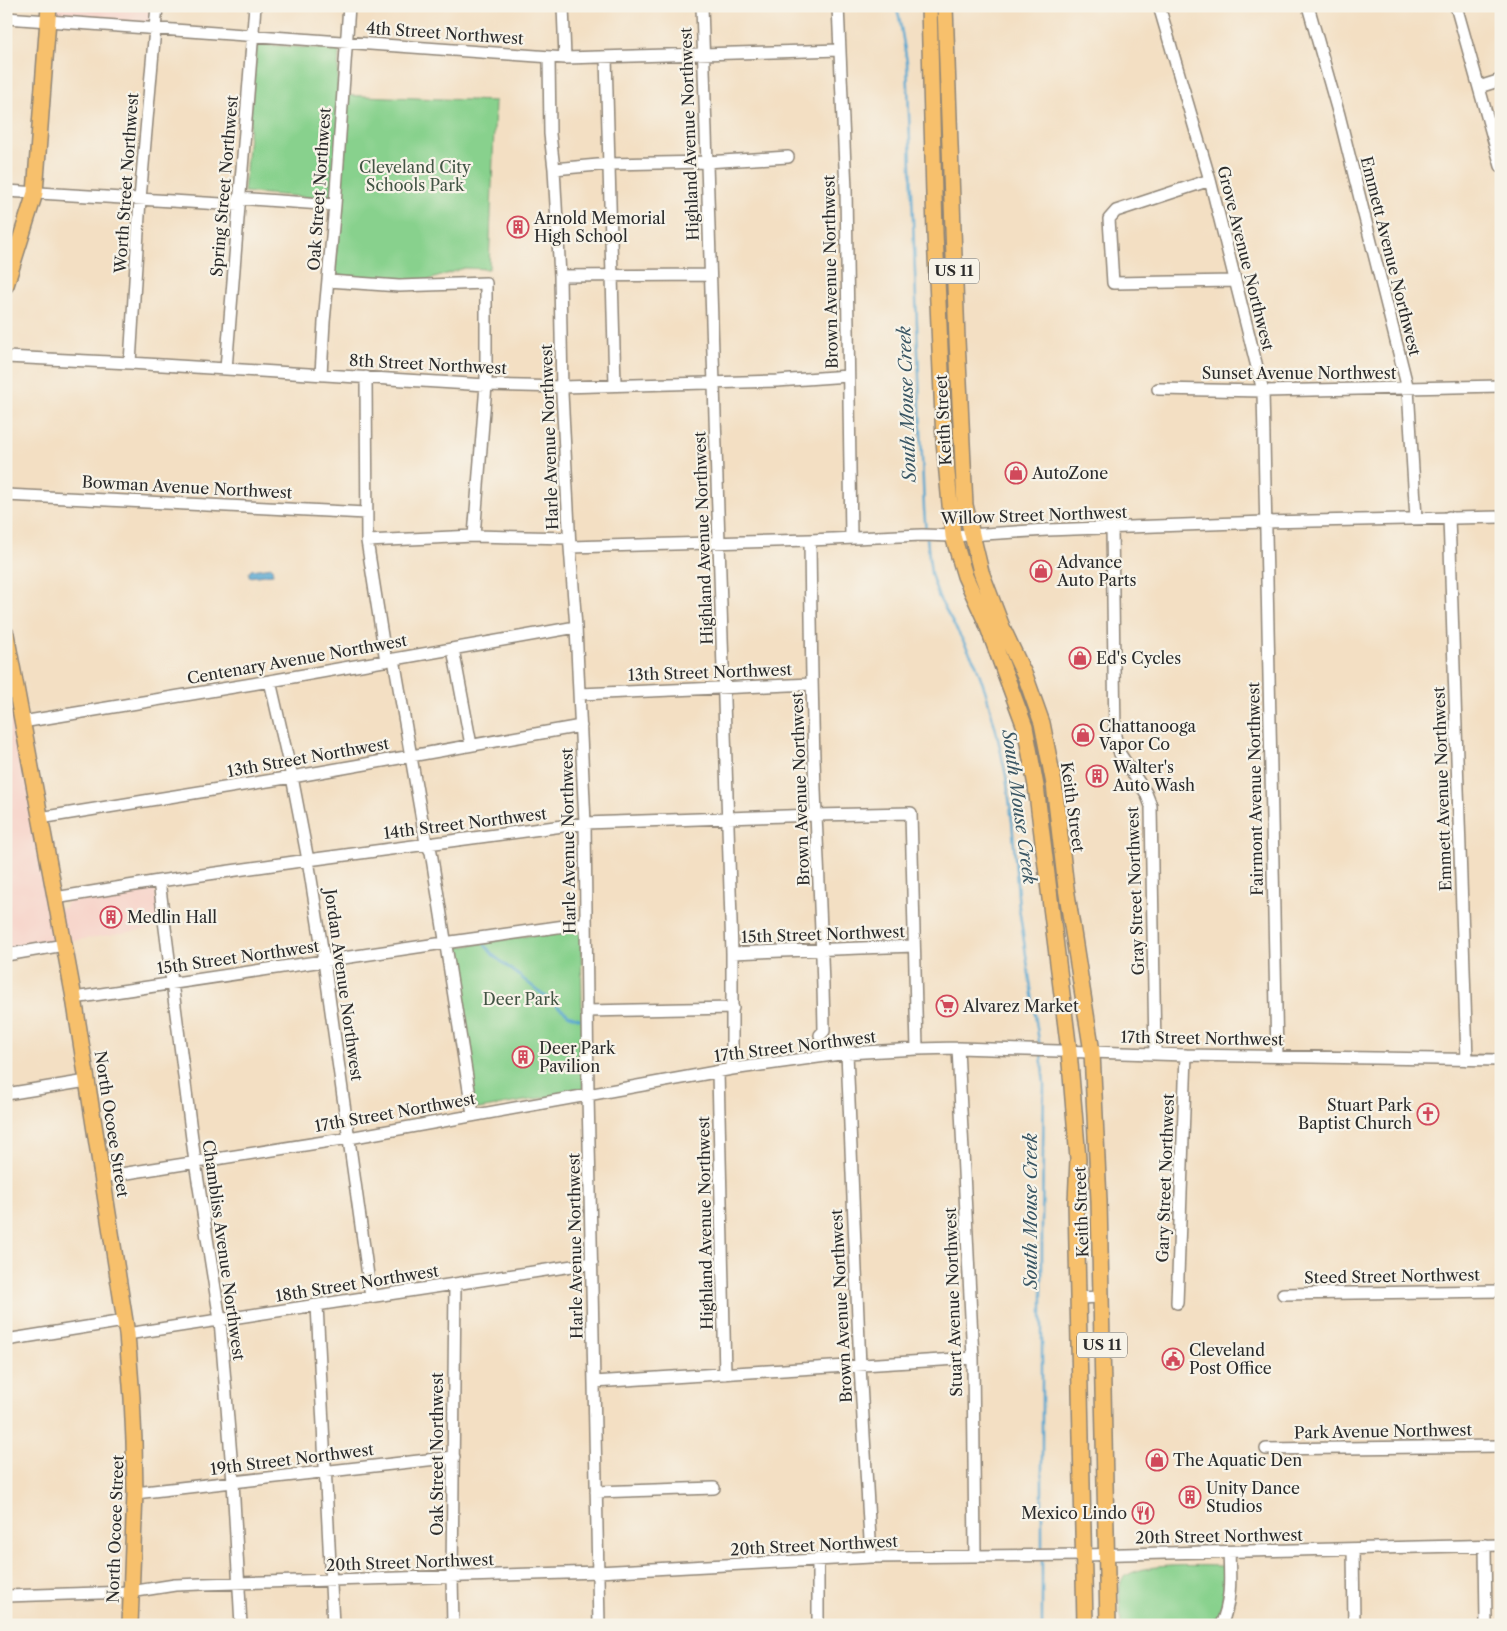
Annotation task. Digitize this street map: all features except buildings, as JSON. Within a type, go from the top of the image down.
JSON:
[{"type":"main road","points":[[6,285],[35,193],[49,6]]},
{"type":"main road","name":"Keith Street","points":[[929,6],[935,232],[944,442],[953,536],[965,576],[996,648],[1025,727],[1036,786],[1062,1051],[1078,1163],[1076,1202],[1085,1625]]},
{"type":"main road","name":"Keith Street","points":[[945,6],[960,430],[965,505],[981,572],[1002,627],[1026,678],[1042,723],[1054,784],[1066,888],[1092,1052],[1101,1297],[1108,1625]]},
{"type":"main road","points":[[935,232],[953,232]]},
{"type":"main road","name":"North Ocoee Street","points":[[6,634],[74,998],[126,1327],[132,1398],[135,1492],[130,1625]]},
{"type":"main road","points":[[1078,1163],[1083,1151],[1096,1135]]},
{"type":"main road","points":[[1082,1448],[1089,1422],[1094,1416],[1104,1410]]},
{"type":"street","name":"Worth Street Northwest","points":[[130,363],[140,199],[156,6]]},
{"type":"street","name":"Spring Street Northwest","points":[[226,369],[255,6]]},
{"type":"street","name":"Oak Street Northwest","points":[[321,374],[349,6]]},
{"type":"street","points":[[563,6],[565,58]]},
{"type":"street","name":"Highland Avenue Northwest","points":[[702,6],[732,953],[732,1069]]},
{"type":"street","name":"Brown Avenue Northwest","points":[[838,6],[846,190],[851,538]]},
{"type":"street","name":"Grove Avenue Northwest","points":[[1159,6],[1210,180],[1264,391],[1265,522]]},
{"type":"street","name":"Emmett Avenue Northwest","points":[[1308,6],[1341,124],[1408,389],[1416,518]]},
{"type":"street","points":[[1456,6],[1501,166]]},
{"type":"street","name":"4th Street Northwest","points":[[6,18],[565,58],[840,50]]},
{"type":"street","name":"Harle Avenue Northwest","points":[[549,57],[550,134],[554,169],[560,276],[562,387],[569,542],[580,694],[585,823],[588,1095],[599,1625]]},
{"type":"street","points":[[606,57],[615,386]]},
{"type":"street","points":[[1479,87],[1501,80]]},
{"type":"street","points":[[554,169],[609,164],[706,162],[788,157]]},
{"type":"street","points":[[1210,180],[1116,211],[1109,219],[1113,283],[1235,281]]},
{"type":"street","points":[[6,191],[140,199],[335,205]]},
{"type":"street","points":[[560,276],[710,275]]},
{"type":"street","points":[[329,281],[399,286],[486,283],[486,385],[474,536]]},
{"type":"street","name":"8th Street Northwest","points":[[6,357],[486,385],[562,387],[777,381],[848,376]]},
{"type":"street","points":[[366,377],[366,541],[390,660],[412,755],[426,843],[431,852],[473,1115]]},
{"type":"street","name":"Sunset Avenue Northwest","points":[[1158,389],[1264,391],[1501,386]]},
{"type":"street","name":"Bowman Avenue Northwest","points":[[6,495],[366,513]]},
{"type":"street","name":"Willow Street Northwest","points":[[366,541],[474,536],[569,542],[720,544],[1265,522],[1501,517]]},
{"type":"street","name":"Emmett Avenue Northwest","points":[[1449,518],[1467,1060]]},
{"type":"street","name":"Fairmont Avenue Northwest","points":[[1265,522],[1277,1056]]},
{"type":"street","name":"Gray Street Northwest","points":[[1112,528],[1115,736],[1120,754],[1146,793],[1151,806],[1155,1053]]},
{"type":"street","name":"Brown Avenue Northwest","points":[[810,540],[816,815],[823,950],[824,1031],[820,1036]]},
{"type":"street","name":"Centenary Avenue Northwest","points":[[22,722],[270,681],[576,627]]},
{"type":"street","points":[[453,649],[471,745]]},
{"type":"street","name":"Jordan Avenue Northwest","points":[[270,681],[292,777],[308,860],[350,1138],[371,1297]]},
{"type":"street","name":"13th Street Northwest","points":[[580,694],[812,684]]},
{"type":"street","name":"13th Street Northwest","points":[[40,818],[292,777],[581,726]]},
{"type":"street","points":[[1036,786],[1054,784]]},
{"type":"street","name":"14th Street Northwest","points":[[55,898],[159,881],[426,843],[585,823],[912,813],[914,946]]},
{"type":"street","name":"Chambliss Avenue Northwest","points":[[159,881],[195,1162],[220,1320],[233,1482],[241,1625]]},
{"type":"street","name":"15th Street Northwest","points":[[74,998],[444,942],[586,923]]},
{"type":"street","points":[[6,955],[64,945]]},
{"type":"street","points":[[914,946],[917,1048]]},
{"type":"street","name":"15th Street Northwest","points":[[732,953],[914,946]]},
{"type":"street","points":[[587,1011],[733,1008]]},
{"type":"street","name":"17th Street Northwest","points":[[102,1177],[350,1138],[732,1069],[847,1053],[917,1048],[958,1048],[1186,1055],[1501,1060]]},
{"type":"street","name":"Stuart Avenue Northwest","points":[[958,1048],[973,1358],[975,1556]]},
{"type":"street","name":"Brown Avenue Northwest","points":[[847,1053],[860,1366],[871,1557]]},
{"type":"street","name":"Gary Street Northwest","points":[[1177,1303],[1186,1055]]},
{"type":"street","name":"Highland Avenue Northwest","points":[[718,1072],[725,1374]]},
{"type":"street","points":[[6,1094],[87,1081]]},
{"type":"street","name":"18th Street Northwest","points":[[6,1340],[126,1327],[220,1320],[592,1262]]},
{"type":"street","name":"Oak Street Northwest","points":[[453,1625],[455,1284]]},
{"type":"street","name":"Steed Street Northwest","points":[[1283,1294],[1501,1291]]},
{"type":"street","points":[[1079,1298],[1101,1297]]},
{"type":"street","points":[[317,1305],[333,1625]]},
{"type":"street","points":[[594,1382],[973,1358]]},
{"type":"street","name":"Park Avenue Northwest","points":[[1266,1449],[1501,1446]]},
{"type":"street","name":"19th Street Northwest","points":[[135,1492],[454,1457]]},
{"type":"street","points":[[596,1492],[714,1488]]},
{"type":"street","points":[[1485,1545],[1486,1625]]},
{"type":"street","name":"20th Street Northwest","points":[[6,1596],[130,1592],[176,1585],[598,1572],[871,1557],[1084,1555],[1501,1545]]},
{"type":"street","points":[[1353,1549],[1354,1625]]},
{"type":"street","points":[[1221,1625],[1229,1603],[1231,1590],[1230,1552]]},
{"type":"street","points":[[818,1559],[818,1625]]},
{"type":"shaded area","points":[[49,6],[157,6],[154,29],[48,22]]},
{"type":"shaded area","points":[[6,643],[49,911],[65,908],[66,902],[155,889],[161,927],[6,951]]},
{"type":"green space","name":"Cleveland City Schools Park","points":[[257,44],[339,50],[337,95],[495,101],[489,269],[464,268],[429,280],[416,281],[335,275],[340,200],[244,192]]},
{"type":"green space","name":"Deer Park","points":[[576,928],[581,932],[583,1088],[581,1091],[479,1109],[476,1107],[473,1099],[453,948]]},
{"type":"green space","points":[[1168,1566],[1223,1566],[1223,1596],[1215,1625],[1121,1625],[1120,1586],[1127,1575],[1138,1571]]},
{"type":"water","points":[[272,567],[273,574],[249,577],[251,570]]},
{"type":"waterway","name":"South Mouse Creek","points":[[895,6],[899,16],[907,62],[926,533]]},
{"type":"waterway","name":"South Mouse Creek","points":[[927,538],[931,574],[939,598],[976,664],[997,734],[1006,776],[1012,821],[1019,908],[1040,1048]]},
{"type":"waterway","points":[[485,945],[493,955],[569,1015],[580,1019]]},
{"type":"waterway","name":"South Mouse Creek","points":[[1041,1053],[1044,1085],[1042,1552]]},
{"type":"waterway","name":"South Mouse Creek","points":[[1042,1558],[1042,1625]]},
{"type":"place","name":"Arnold Memorial High School","points":[[518,227]]},
{"type":"place","name":"AutoZone","points":[[1016,473]]},
{"type":"place","name":"Advance Auto Parts","points":[[1041,571]]},
{"type":"place","name":"Ed's Cycles","points":[[1080,658]]},
{"type":"place","name":"Chattanooga Vapor Co","points":[[1083,735]]},
{"type":"place","name":"Walter's Auto Wash","points":[[1097,776]]},
{"type":"place","name":"Medlin Hall","points":[[111,917]]},
{"type":"place","name":"Alvarez Market","points":[[947,1006]]},
{"type":"place","name":"Deer Park Pavilion","points":[[523,1057]]},
{"type":"place","name":"Stuart Park Baptist Church","points":[[1428,1114]]},
{"type":"place","name":"Cleveland Post Office","points":[[1173,1359]]},
{"type":"place","name":"The Aquatic Den","points":[[1157,1460]]},
{"type":"place","name":"Unity Dance Studios","points":[[1190,1497]]},
{"type":"place","name":"Mexico Lindo","points":[[1143,1513]]}]
